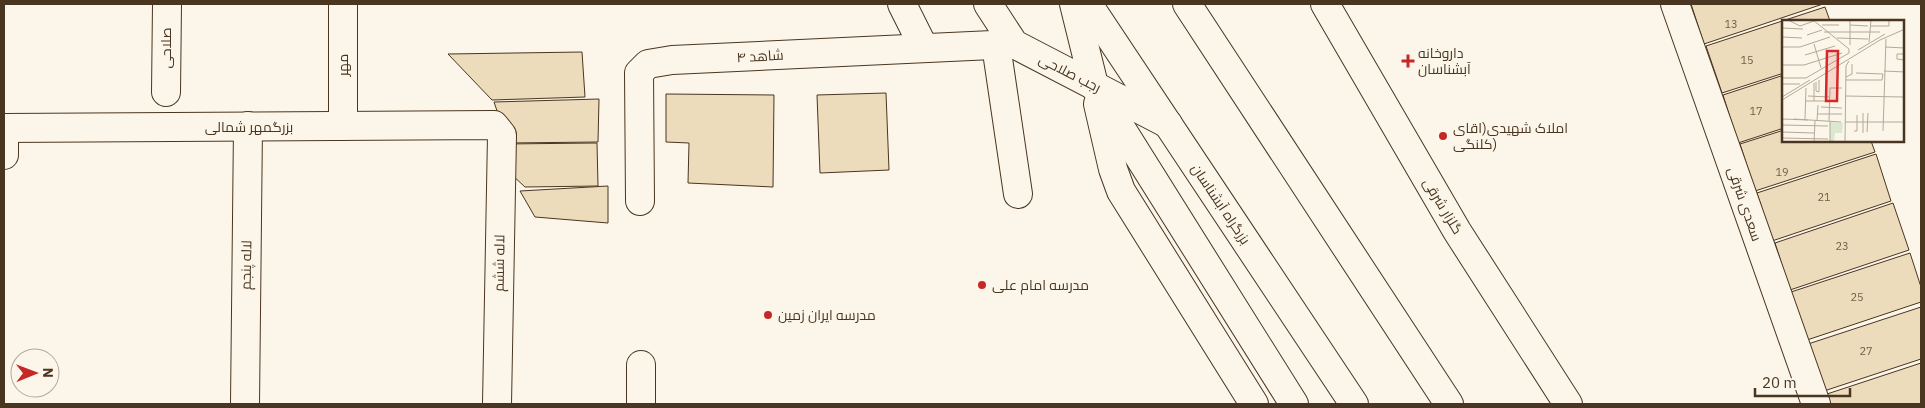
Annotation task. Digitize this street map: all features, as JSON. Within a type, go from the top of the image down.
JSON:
[{"type":"main road","name":"صلاحی","points":[[166,92],[167,4]]},
{"type":"main road","name":"مهر","points":[[343,4],[343,126]]},
{"type":"main road","points":[[902,4],[924,48]]},
{"type":"main road","name":"رجب صلاحی","points":[[988,4],[1005,45],[1094,86],[1168,124]]},
{"type":"main road","points":[[1074,4],[1113,170],[1122,191],[1254,404]]},
{"type":"main road","name":"بزرگراه آبشناسان","points":[[1088,4],[1354,404]]},
{"type":"main road","points":[[1186,4],[1449,404]]},
{"type":"main road","name":"گلزار شرقی","points":[[1325,4],[1457,231],[1568,404]]},
{"type":"main road","name":"سعدی شرقی","points":[[1675,4],[1816,404]]},
{"type":"main road","points":[[1005,45],[1018,194]]},
{"type":"main road","name":"شاهد ۴","points":[[640,201],[639,73],[648,64],[672,60],[1005,45]]},
{"type":"main road","points":[[1094,86],[1294,404]]},
{"type":"main road","name":"بزرگمهر شمالی","points":[[4,128],[494,125]]},
{"type":"main road","name":"لاله ششم","points":[[494,125],[502,135],[497,404]]},
{"type":"main road","name":"لاله پنجم","points":[[245,404],[248,126]]},
{"type":"main road","points":[[4,128],[4,155]]},
{"type":"main road","points":[[641,404],[642,365]]},
{"type":"building","points":[[1691,4],[1823,4],[1704,44]]},
{"type":"building","points":[[1825,7],[1830,20],[1785,20]]},
{"type":"building","points":[[1782,21],[1782,74],[1722,93],[1706,46]]},
{"type":"building","points":[[582,52],[585,97],[492,100],[448,54]]},
{"type":"building","points":[[1782,76],[1782,129],[1738,143],[1723,95]]},
{"type":"building","points":[[886,93],[889,170],[820,173],[817,95]]},
{"type":"building","points":[[666,94],[774,95],[773,187],[688,183],[689,143],[666,142]]},
{"type":"building","points":[[599,99],[598,142],[508,143],[494,102]]},
{"type":"building","points":[[1782,131],[1782,142],[1871,142],[1875,152],[1755,191],[1740,144]]},
{"type":"building","points":[[597,143],[598,186],[525,187],[511,174],[504,144]]},
{"type":"building","points":[[1876,154],[1891,201],[1772,241],[1757,193]]},
{"type":"building","points":[[608,186],[608,223],[535,217],[520,191]]},
{"type":"building","points":[[1893,203],[1909,250],[1790,290],[1775,243]]},
{"type":"building","points":[[1910,253],[1921,287],[1921,302],[1807,340],[1791,292]]},
{"type":"building","points":[[1921,307],[1921,359],[1824,391],[1808,344]]},
{"type":"building","points":[[1921,363],[1921,404],[1828,404],[1824,395]]},
{"type":"place","name":"داروخانه آبشناسان","points":[[1408,61]]},
{"type":"place","name":"املاک شهیدی(اقای کلنگی)","points":[[1443,136]]},
{"type":"place","name":"مدرسه امام علی","points":[[982,285]]},
{"type":"place","name":"مدرسه ایران زمین","points":[[768,315]]}]
